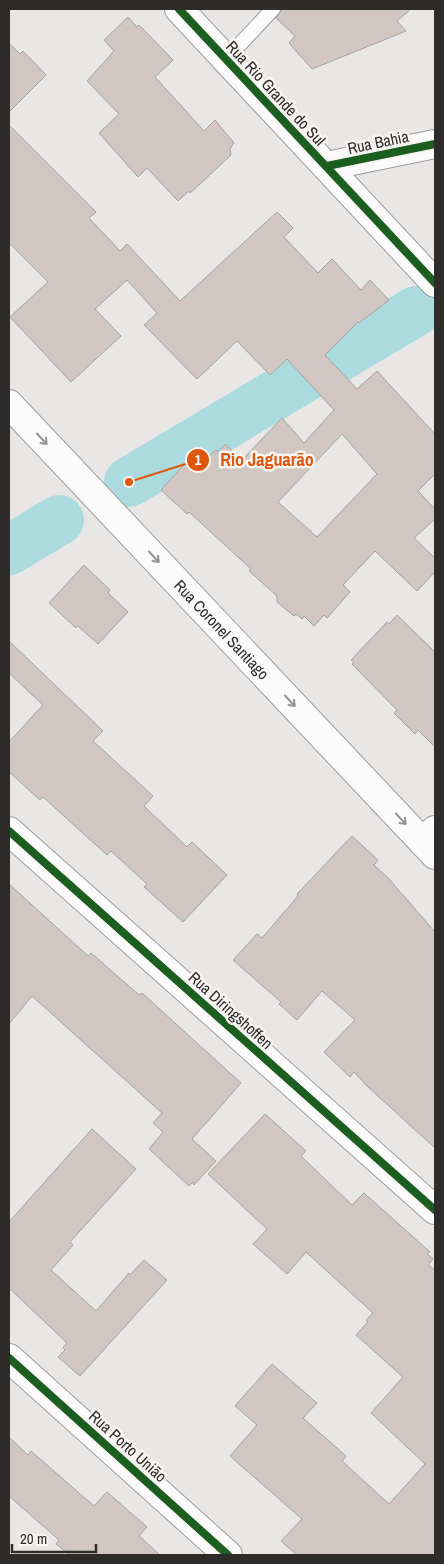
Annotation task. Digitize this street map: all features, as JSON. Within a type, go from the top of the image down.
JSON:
[{"type":"street","name":"Rua Rio Grande do Sul","points":[[179,9],[435,283]]},
{"type":"street","name":"Rua Bahia","points":[[326,166],[435,144]]},
{"type":"street","name":"Rua Coronel Santiago","points":[[9,404],[431,842]]},
{"type":"street","name":"Rua Diringshoffen","points":[[9,831],[435,1210]]},
{"type":"street","name":"Rua Porto União","points":[[9,1358],[228,1555]]},
{"type":"lane","points":[[226,59],[273,9]]},
{"type":"building","points":[[282,9],[411,9],[397,21],[406,31],[312,69],[289,43],[295,36],[276,18]]},
{"type":"building","points":[[128,17],[137,27],[139,25],[173,60],[155,77],[204,131],[215,120],[234,143],[230,149],[231,155],[190,193],[189,191],[178,201],[147,168],[138,177],[99,133],[119,114],[87,81],[114,51],[104,40]]},
{"type":"building","points":[[9,43],[20,54],[23,51],[46,75],[9,112]]},
{"type":"building","points":[[9,125],[96,212],[89,218],[120,251],[127,244],[180,301],[277,212],[293,228],[284,237],[318,273],[332,259],[361,290],[370,280],[389,300],[358,322],[325,355],[357,389],[377,371],[435,434],[435,474],[418,491],[435,509],[435,519],[414,538],[435,558],[435,572],[417,591],[375,551],[343,585],[350,592],[327,618],[324,615],[314,626],[304,616],[302,619],[296,614],[294,616],[277,602],[277,596],[249,571],[251,569],[189,512],[187,514],[161,490],[192,456],[199,463],[206,455],[208,457],[216,450],[218,452],[225,444],[242,460],[282,418],[304,443],[334,410],[287,359],[270,375],[237,341],[197,379],[144,325],[157,313],[127,280],[95,309],[121,336],[71,382],[10,317],[48,282],[9,243]],"holes":[[[342,434],[377,474],[317,537],[278,502]]]},
{"type":"building","points":[[84,565],[110,590],[108,593],[128,612],[98,644],[78,626],[76,628],[49,603]]},
{"type":"building","points":[[397,615],[435,652],[435,747],[418,730],[415,734],[394,713],[397,710],[352,664],[354,662],[351,660],[387,622],[389,624]]},
{"type":"building","points":[[9,641],[103,731],[93,741],[153,796],[144,806],[187,847],[192,842],[227,875],[183,922],[144,887],[147,884],[111,851],[107,855],[43,797],[40,800],[9,772],[9,742],[43,705],[9,673]]},
{"type":"building","points":[[352,836],[378,860],[374,865],[389,879],[435,932],[435,1148],[354,1072],[350,1077],[324,1052],[355,1020],[322,991],[297,1020],[279,1004],[281,1002],[233,960],[257,934],[262,938],[298,896],[297,894]]},
{"type":"building","points":[[9,884],[88,956],[91,953],[139,995],[142,993],[241,1083],[192,1139],[216,1161],[194,1185],[193,1182],[189,1186],[149,1149],[163,1132],[153,1123],[162,1113],[32,996],[9,1024]]},
{"type":"building","points":[[265,1114],[306,1151],[301,1156],[352,1205],[364,1193],[430,1252],[427,1254],[433,1259],[428,1265],[435,1270],[435,1555],[297,1555],[281,1541],[302,1519],[230,1456],[257,1425],[235,1406],[272,1364],[317,1403],[303,1418],[346,1456],[342,1461],[389,1504],[425,1464],[371,1413],[403,1377],[356,1335],[368,1322],[366,1320],[373,1313],[306,1252],[287,1274],[253,1244],[267,1229],[208,1174]]},
{"type":"building","points":[[92,1129],[136,1169],[70,1242],[73,1245],[51,1270],[96,1311],[129,1273],[130,1275],[144,1260],[167,1280],[80,1376],[58,1357],[65,1350],[63,1347],[67,1343],[9,1288],[9,1222]]},
{"type":"building","points":[[9,1437],[28,1455],[31,1451],[94,1506],[107,1492],[147,1527],[139,1536],[160,1555],[70,1555],[56,1544],[59,1540],[9,1496]]},
{"type":"waterway","points":[[129,482],[416,311]]},
{"type":"waterway","points":[[9,550],[59,520]]},
{"type":"cycle path","points":[[179,9],[435,283]]},
{"type":"cycle path","points":[[327,166],[435,144]]},
{"type":"cycle path","points":[[9,831],[435,1210]]},
{"type":"cycle path","points":[[9,1358],[228,1555]]},
{"type":"place","name":"Rio Jaguarão","points":[[129,482]]}]
